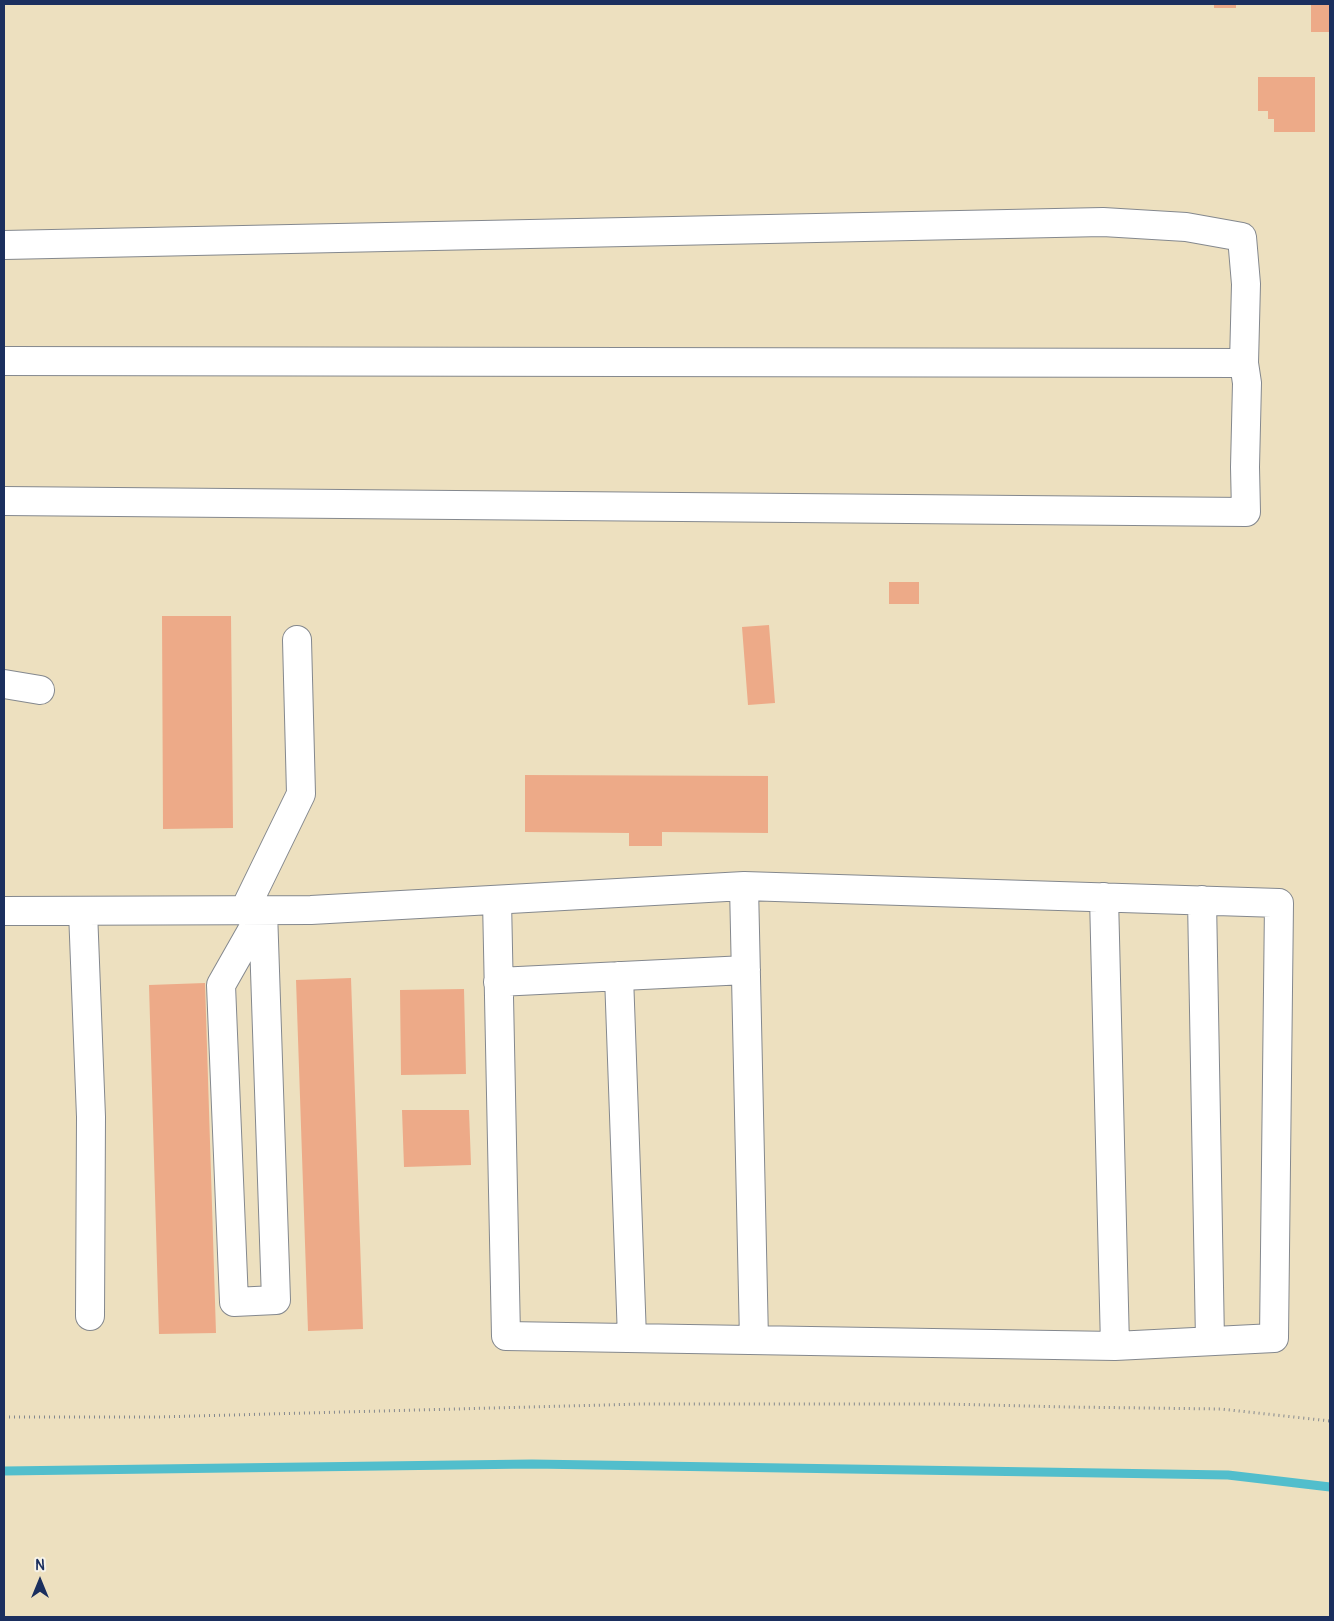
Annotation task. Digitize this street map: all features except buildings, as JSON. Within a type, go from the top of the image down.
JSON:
[{"type":"lane","points":[[4,245],[1103,222],[1186,227],[1242,236],[1246,284],[1244,363],[1247,383],[1246,512],[4,501]]},
{"type":"lane","points":[[4,361],[1244,363]]},
{"type":"lane","points":[[254,910],[276,1300],[234,1302],[221,985],[301,794],[297,640]]},
{"type":"lane","points":[[4,684],[40,690]]},
{"type":"lane","points":[[4,911],[311,910],[744,886],[1279,903],[1274,1338],[1115,1346],[506,1336],[497,900]]},
{"type":"lane","points":[[744,886],[754,1340]]},
{"type":"lane","points":[[1104,897],[1115,1346]]},
{"type":"lane","points":[[1202,900],[1210,1342]]},
{"type":"lane","points":[[83,911],[91,1117],[90,1316]]},
{"type":"lane","points":[[498,982],[746,970]]},
{"type":"lane","points":[[619,976],[632,1338]]},
{"type":"path","points":[[4,1417],[157,1417],[642,1404],[944,1404],[1221,1409],[1330,1421]]},
{"type":"waterway","points":[[4,1471],[532,1464],[1228,1475],[1330,1487]]}]
